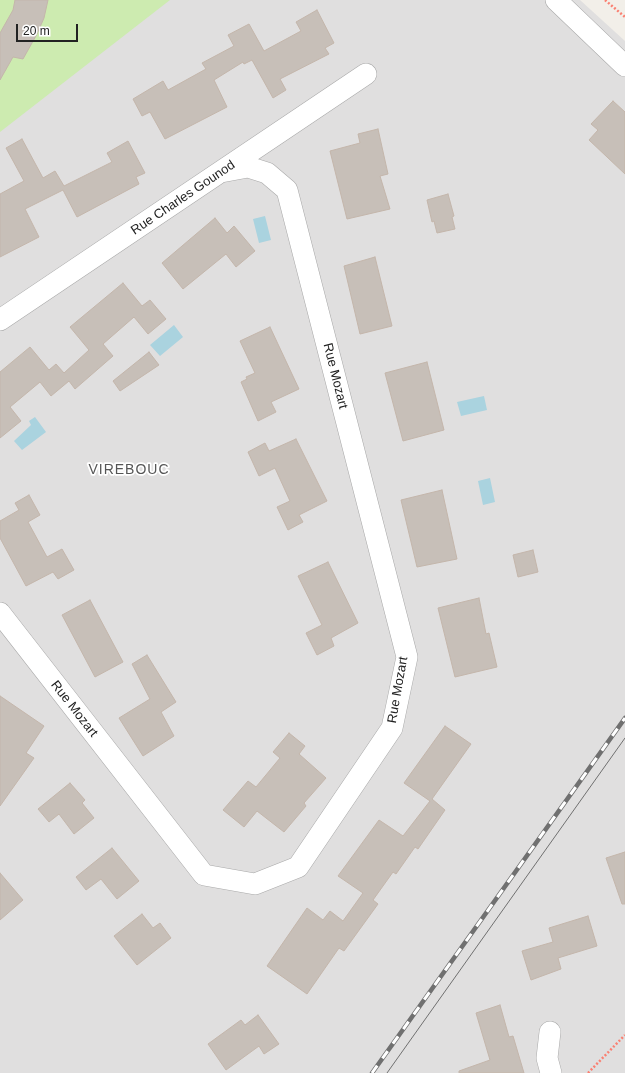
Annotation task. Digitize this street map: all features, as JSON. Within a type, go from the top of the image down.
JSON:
[{"type":"street","points":[[556,0],[625,66]]},
{"type":"street","name":"Rue Charles Gounod","points":[[0,320],[366,74]]},
{"type":"street","name":"Rue Mozart","points":[[0,613],[204,875],[256,884],[298,868],[392,728],[407,657],[286,190],[266,173],[248,167],[221,172]]},
{"type":"street","points":[[550,1032],[547,1058],[551,1073]]},
{"type":"path","points":[[605,0],[625,17]]},
{"type":"path","points":[[588,1073],[625,1035]]},
{"type":"shaded area","points":[[0,0],[580,0],[625,41],[625,1073],[0,1073]]},
{"type":"green space","points":[[0,0],[170,0],[0,132]]},
{"type":"water","points":[[265,216],[271,240],[259,243],[253,219]]},
{"type":"water","points":[[174,325],[183,337],[160,356],[150,345]]},
{"type":"water","points":[[484,396],[487,410],[461,416],[457,402]]},
{"type":"water","points":[[35,417],[46,432],[22,450],[14,441],[31,425],[29,421]]},
{"type":"water","points":[[490,478],[495,502],[483,505],[478,481]]},
{"type":"building","points":[[15,0],[48,0],[44,18],[23,59],[13,57],[0,80],[0,33],[13,10]]},
{"type":"building","points":[[317,10],[334,43],[325,48],[329,54],[280,79],[286,90],[273,98],[252,60],[244,64],[243,62],[214,80],[227,107],[165,139],[150,112],[142,116],[133,99],[163,81],[168,90],[206,69],[202,63],[234,46],[228,35],[249,24],[264,51],[301,31],[296,22]]},
{"type":"building","points":[[613,101],[625,112],[625,174],[589,140],[598,130],[591,124]]},
{"type":"building","points":[[378,129],[388,174],[380,176],[390,209],[347,219],[330,151],[360,143],[358,134]]},
{"type":"building","points":[[22,139],[43,178],[55,171],[64,186],[112,162],[107,153],[128,141],[145,173],[136,177],[139,184],[77,217],[63,190],[25,209],[39,237],[0,257],[0,194],[24,181],[6,148]]},
{"type":"building","points":[[448,194],[454,216],[452,217],[455,229],[437,233],[434,221],[432,222],[427,200]]},
{"type":"building","points":[[215,218],[227,233],[234,226],[255,251],[236,267],[226,254],[183,289],[162,263]]},
{"type":"building","points":[[375,257],[392,326],[360,334],[344,266]]},
{"type":"building","points":[[123,283],[142,306],[150,300],[166,319],[148,334],[134,317],[103,344],[113,356],[75,389],[69,381],[51,396],[40,382],[10,407],[21,421],[0,438],[0,372],[30,347],[49,370],[56,364],[64,373],[89,350],[70,327]]},
{"type":"building","points":[[270,327],[299,389],[271,402],[276,412],[258,421],[241,382],[247,379],[246,377],[255,373],[240,341]]},
{"type":"building","points":[[149,352],[159,365],[120,391],[113,381]]},
{"type":"building","points":[[427,362],[444,430],[403,441],[385,373]]},
{"type":"building","points":[[296,439],[327,501],[299,515],[303,522],[288,530],[277,507],[290,501],[275,468],[259,476],[248,452],[265,443],[269,451]]},
{"type":"building","points":[[442,490],[457,559],[417,567],[401,500]]},
{"type":"building","points":[[29,495],[40,515],[28,522],[47,557],[62,549],[74,570],[58,579],[53,572],[26,586],[0,538],[0,521],[19,510],[15,503]]},
{"type":"building","points":[[533,550],[538,572],[518,577],[513,555]]},
{"type":"building","points":[[328,562],[358,623],[331,638],[334,646],[317,655],[306,633],[322,625],[298,576]]},
{"type":"building","points":[[479,598],[486,634],[489,633],[497,667],[455,677],[438,608]]},
{"type":"building","points":[[90,600],[123,662],[95,677],[62,615]]},
{"type":"building","points":[[147,655],[176,702],[161,712],[174,736],[143,756],[119,718],[150,699],[132,664]]},
{"type":"building","points":[[0,696],[44,726],[26,753],[34,758],[0,806]]},
{"type":"building","points":[[445,726],[471,744],[432,799],[445,810],[418,849],[415,847],[396,874],[393,872],[373,900],[378,904],[344,951],[339,948],[307,994],[267,966],[307,908],[323,920],[330,911],[343,921],[363,893],[338,876],[379,820],[403,836],[430,801],[404,783]]},
{"type":"building","points":[[289,733],[305,746],[299,754],[326,778],[304,803],[306,806],[284,832],[257,811],[244,827],[223,810],[248,781],[256,787],[280,758],[273,752]]},
{"type":"building","points":[[70,783],[85,800],[82,803],[94,818],[74,834],[59,814],[49,822],[38,809]]},
{"type":"building","points":[[112,848],[139,881],[117,899],[101,879],[86,890],[76,877]]},
{"type":"building","points":[[625,852],[625,904],[622,904],[606,858]]},
{"type":"building","points":[[0,873],[23,900],[0,920]]},
{"type":"building","points":[[142,914],[153,928],[160,923],[171,938],[137,965],[114,936]]},
{"type":"building","points":[[588,916],[597,946],[558,958],[561,969],[531,980],[522,951],[553,942],[549,928]]},
{"type":"building","points":[[500,1005],[509,1037],[513,1036],[524,1073],[459,1073],[459,1071],[490,1060],[476,1013]]},
{"type":"building","points":[[258,1015],[279,1044],[264,1054],[259,1046],[226,1070],[208,1044],[241,1020],[245,1025]]},
{"type":"tram line","points":[[387,1073],[625,738]]},
{"type":"railway","points":[[372,1073],[625,718]]},
{"type":"district","name":"VIREBOUC","points":[[129,470]]}]
